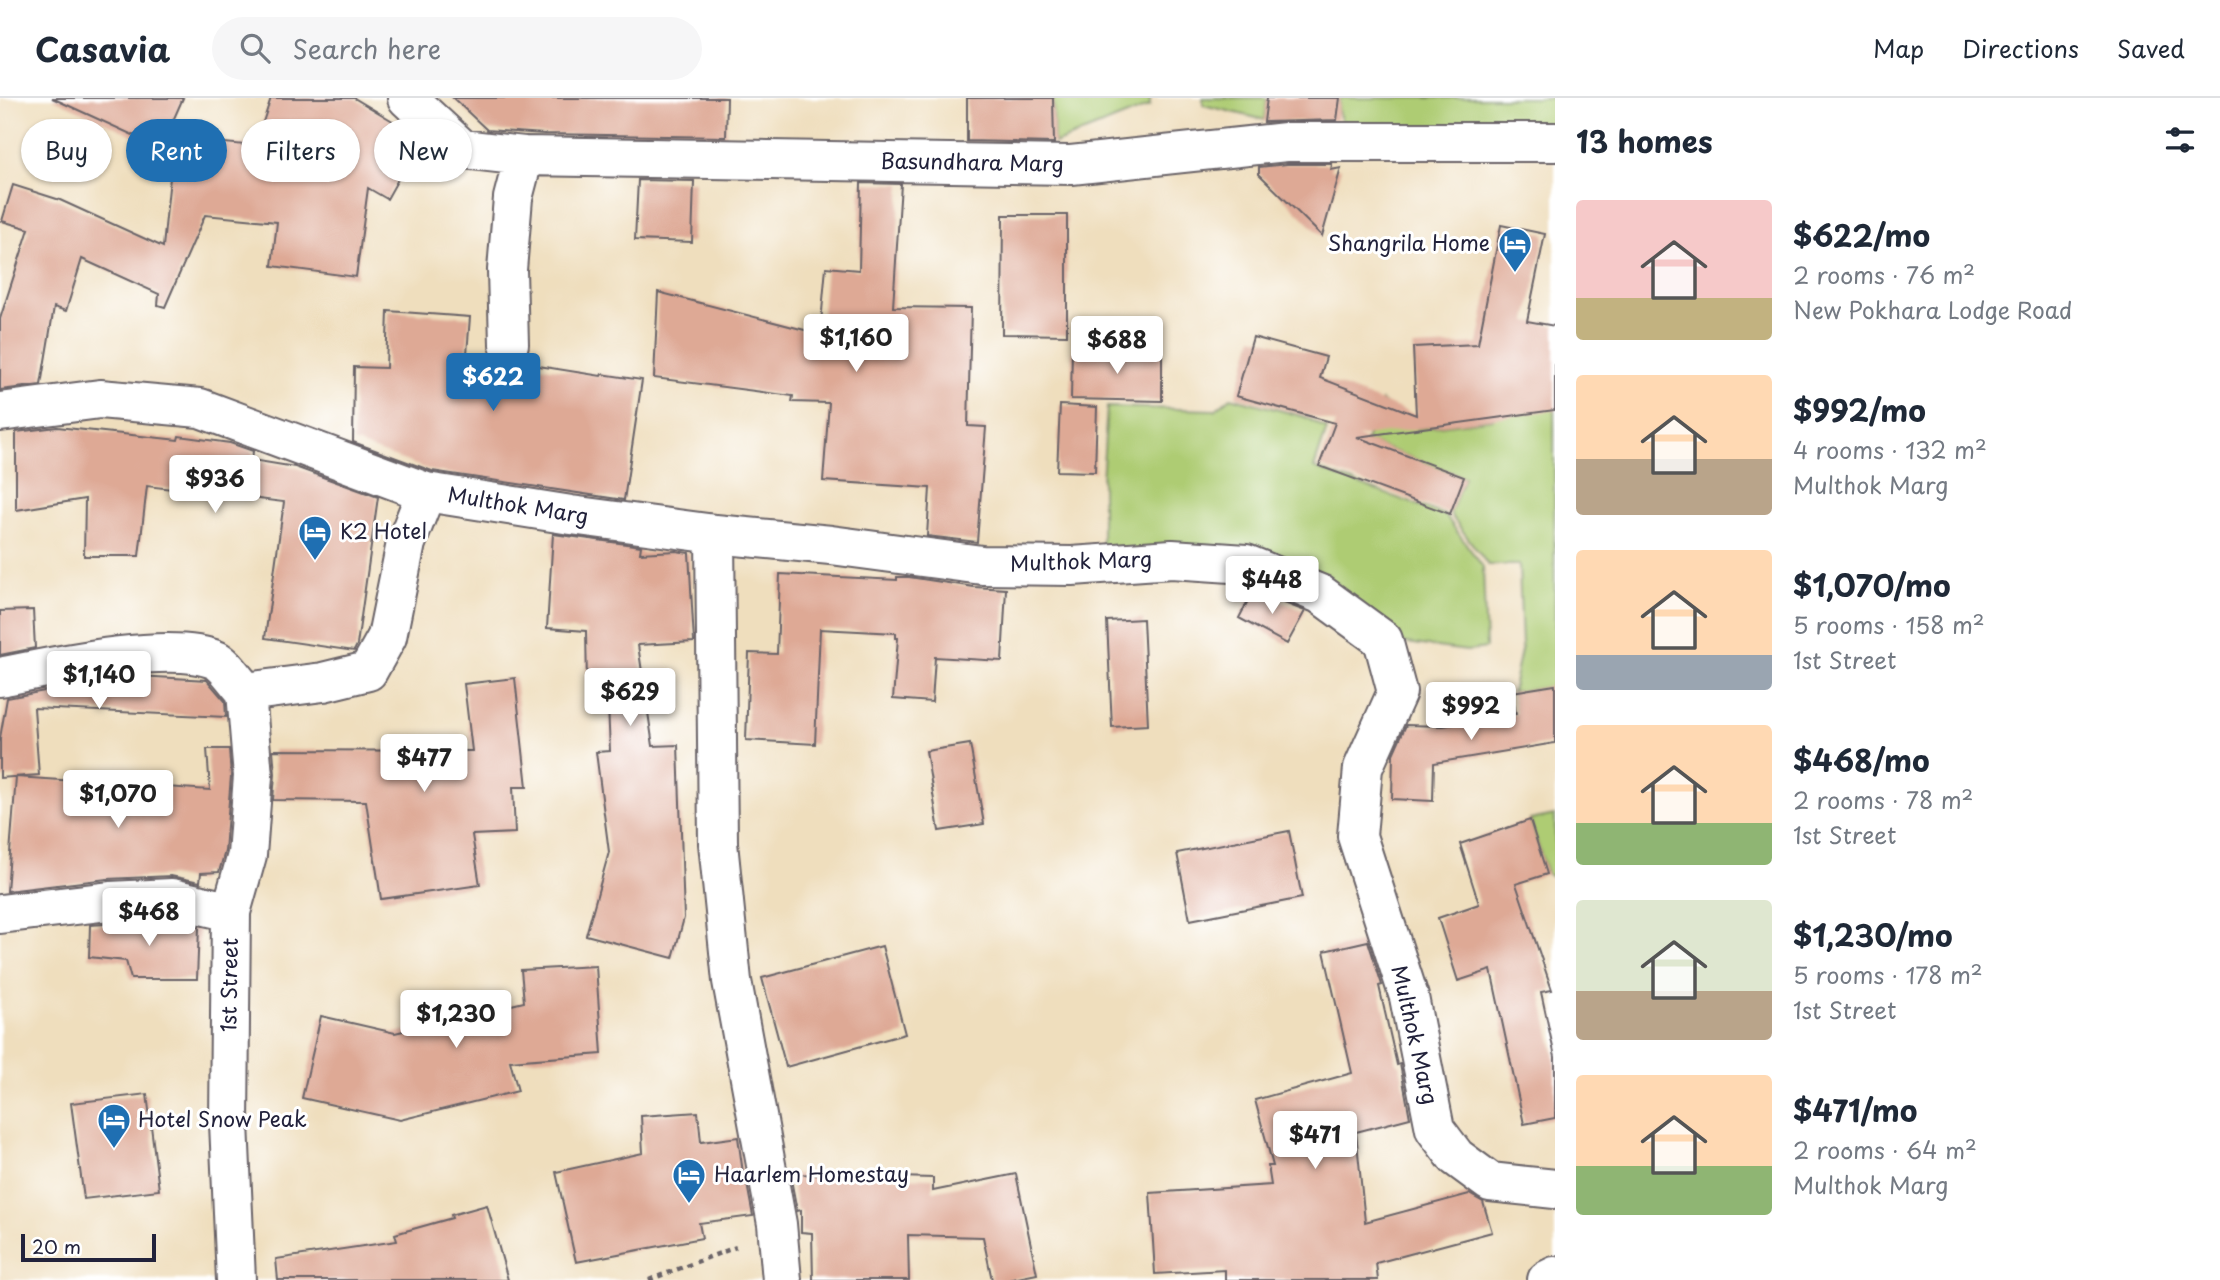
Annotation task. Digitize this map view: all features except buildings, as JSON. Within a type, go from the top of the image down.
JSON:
[{"type":"street","name":"Basundhara Marg","points":[[407,98],[462,149],[524,156],[1071,165],[1286,142],[1555,142]]},
{"type":"street","points":[[509,344],[508,270],[513,198],[524,156]]},
{"type":"street","points":[[0,412],[100,399],[200,408],[426,492]]},
{"type":"street","name":"Multhok Marg","points":[[246,692],[323,682],[368,671],[387,637],[405,543],[426,492],[715,534],[831,545],[982,565],[1072,566],[1172,559],[1246,564],[1320,594],[1383,640],[1397,692],[1363,768],[1357,836],[1409,997],[1435,1129],[1456,1157],[1490,1182],[1555,1189]]},
{"type":"street","points":[[715,534],[718,843],[733,981],[777,1224],[782,1280]]},
{"type":"street","points":[[0,677],[61,664],[174,652],[217,661],[246,692]]},
{"type":"street","name":"1st Street","points":[[236,1280],[229,1122],[231,912],[247,855],[253,776],[246,692]]},
{"type":"street","points":[[0,914],[110,901],[172,898],[231,912]]},
{"type":"street","points":[[1547,1280],[1555,1276]]},
{"type":"path","points":[[649,1280],[736,1247],[777,1224]]},
{"type":"green space","points":[[1053,98],[1150,98],[1150,106],[1054,144]]},
{"type":"green space","points":[[1203,98],[1267,98],[1265,120],[1203,105]]},
{"type":"green space","points":[[1340,98],[1555,98],[1555,135],[1345,134],[1338,109]]},
{"type":"green space","points":[[1488,344],[1554,398],[1555,686],[1512,692],[1522,646],[1519,565],[1488,565],[1450,514],[1464,477],[1366,441],[1381,401],[1417,429],[1493,419]]},
{"type":"green space","points":[[1231,397],[1305,417],[1327,429],[1314,468],[1445,515],[1483,567],[1486,648],[1467,651],[1391,641],[1327,592],[1102,548],[1102,481],[1107,407],[1215,410]]},
{"type":"green space","points":[[1555,815],[1555,878],[1547,874],[1530,820]]},
{"type":"place","name":"Shangrila Home","points":[[1515,274]]},
{"type":"place","name":"K2 Hotel","points":[[315,562]]},
{"type":"place","name":"Hotel Snow Peak","points":[[114,1150]]},
{"type":"place","name":"Haarlem Homestay","points":[[689,1205]]}]
